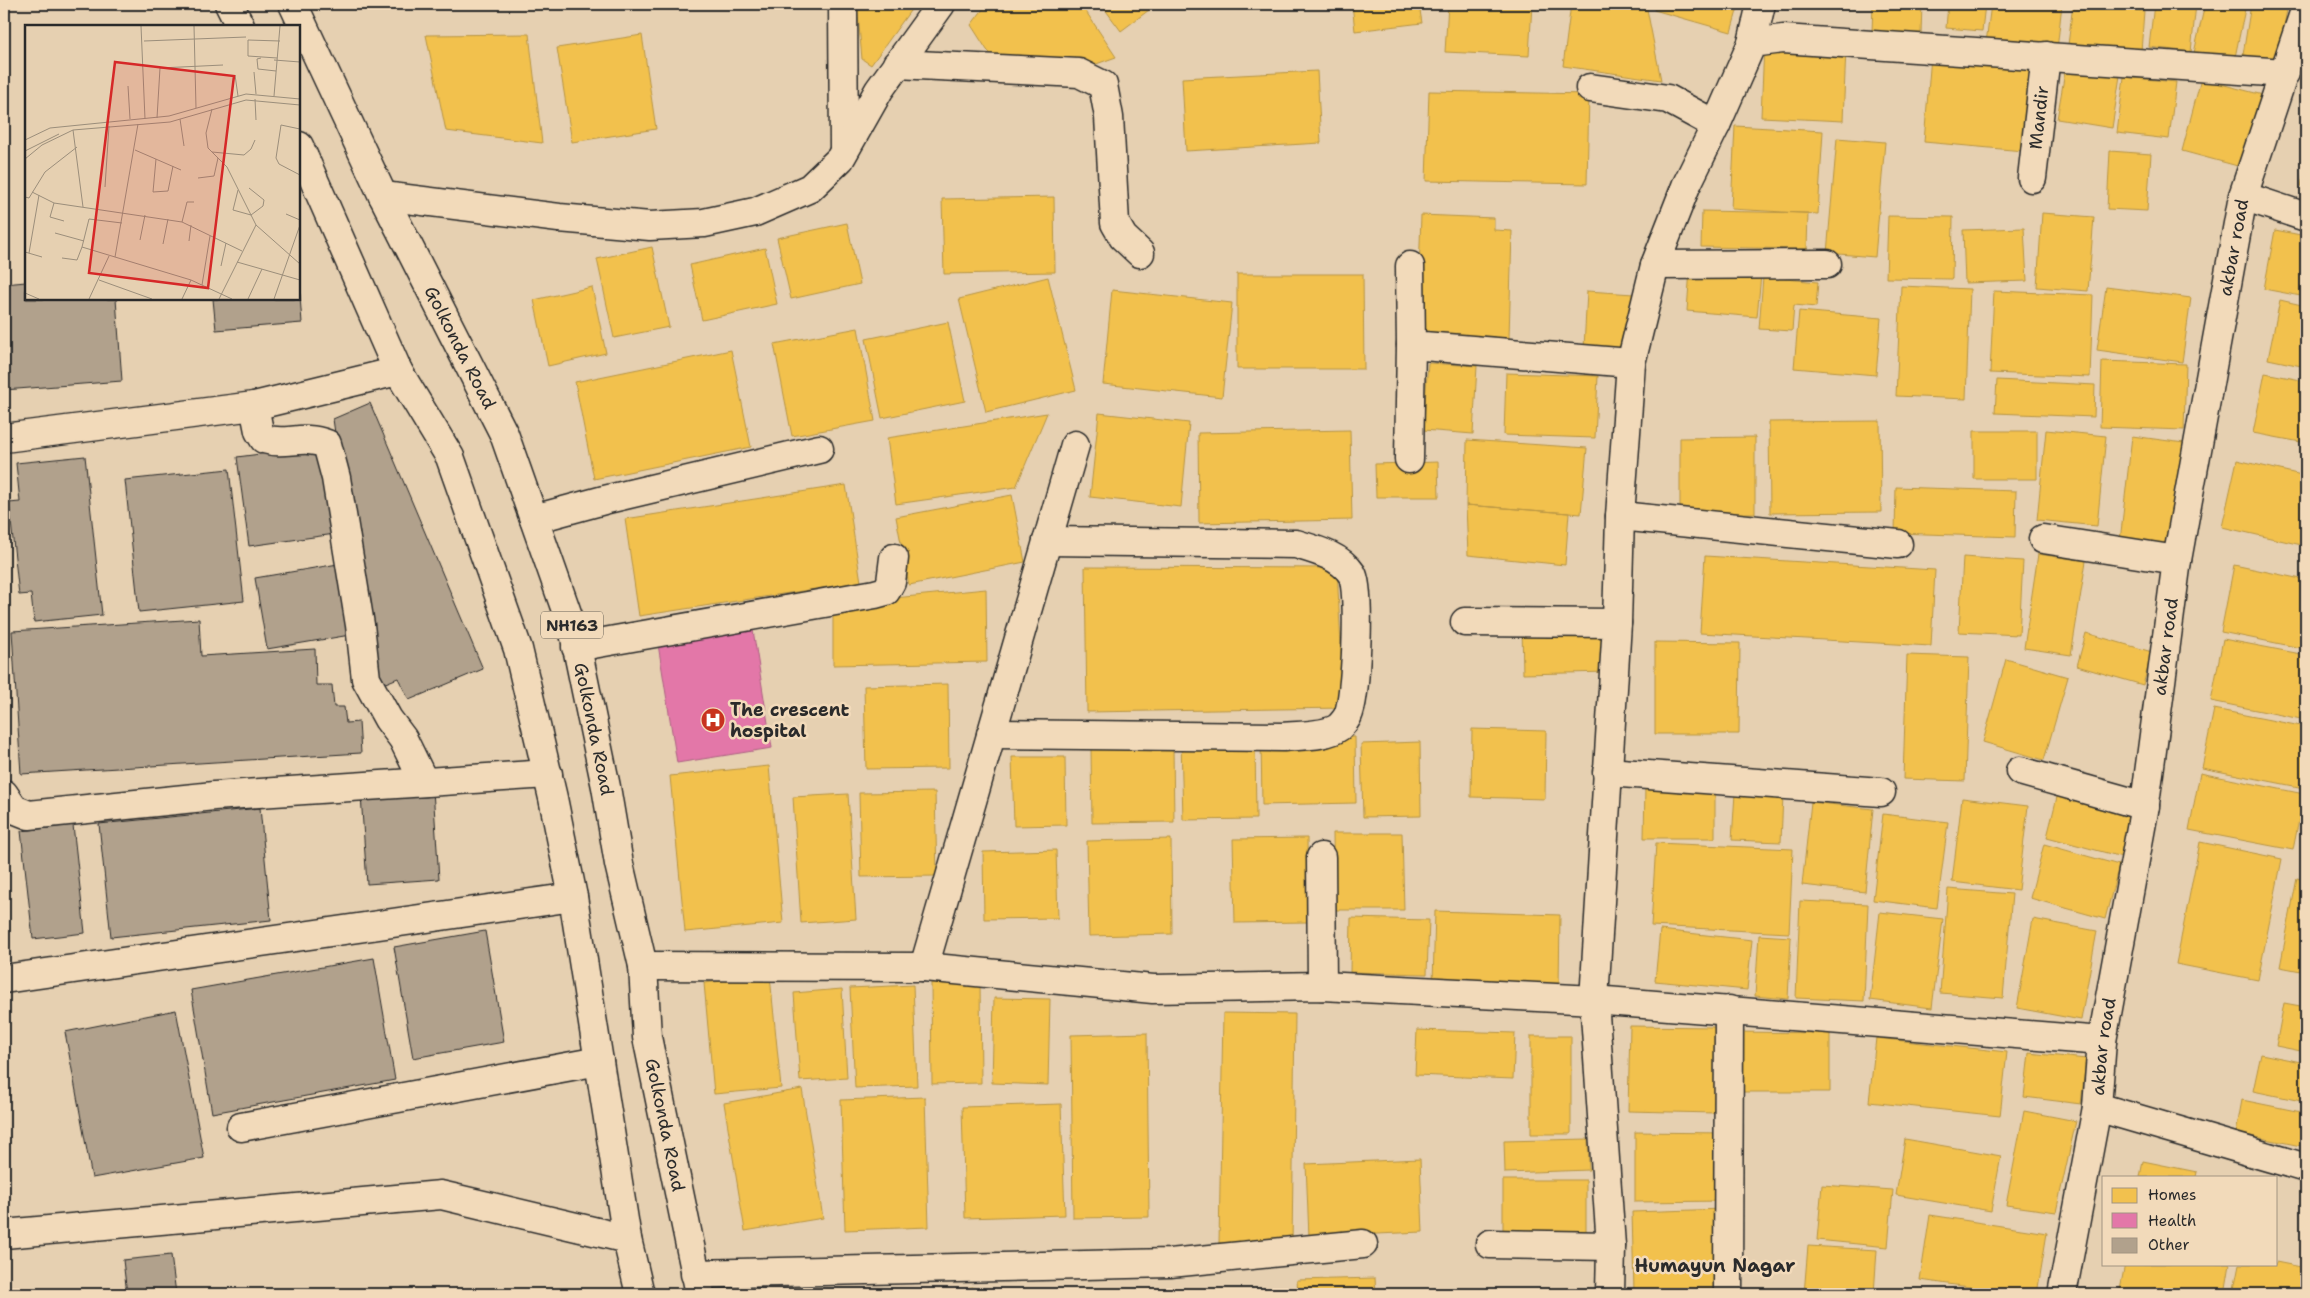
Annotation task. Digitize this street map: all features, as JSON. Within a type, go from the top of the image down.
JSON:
[{"type":"main road","points":[[229,4],[240,25]]},
{"type":"main road","name":"Golkonda Road","points":[[293,4],[383,196],[504,434],[574,633],[606,788],[618,864],[643,966],[647,1038],[698,1284]]},
{"type":"main road","points":[[843,4],[844,153]]},
{"type":"main road","points":[[383,196],[559,218],[650,226],[704,224],[755,212],[810,188],[844,153],[879,90],[941,4]]},
{"type":"main road","points":[[1610,1294],[1611,1246],[1594,1000],[1606,772],[1617,623],[1620,516],[1631,363],[1655,265],[1686,186],[1716,125],[1752,42],[1761,4]]},
{"type":"main road","name":"akbar road","points":[[2062,1294],[2097,1107],[2102,1041],[2145,806],[2177,560],[2243,196],[2306,7]]},
{"type":"main road","points":[[1752,42],[1783,39],[2285,73]]},
{"type":"main road","name":"Mandir","points":[[2032,178],[2046,56]]},
{"type":"main road","points":[[897,64],[1079,73],[1102,85],[1109,117],[1115,223],[1123,237],[1140,253]]},
{"type":"main road","points":[[1590,88],[1668,99],[1716,125]]},
{"type":"main road","name":"NH163","points":[[300,148],[398,371],[450,457],[518,649],[548,774],[573,897],[628,1239],[640,1294]]},
{"type":"main road","points":[[2243,196],[2306,217]]},
{"type":"main road","points":[[1655,265],[1827,264]]},
{"type":"main road","points":[[1409,459],[1410,266]]},
{"type":"main road","points":[[1411,344],[1631,363]]},
{"type":"main road","points":[[4,438],[254,406],[398,371]]},
{"type":"main road","points":[[254,406],[259,431],[264,440],[278,444],[294,439],[315,440],[327,444],[360,625],[366,679],[388,719],[403,739],[424,782]]},
{"type":"main road","points":[[924,966],[1075,445]]},
{"type":"main road","points":[[534,519],[604,500],[819,449]]},
{"type":"main road","points":[[1620,516],[1898,544]]},
{"type":"main road","points":[[2043,539],[2177,560]]},
{"type":"main road","points":[[991,734],[1283,737],[1322,733],[1339,727],[1348,714],[1354,687],[1357,591],[1352,575],[1324,552],[1296,544],[1047,541]]},
{"type":"main road","points":[[576,646],[886,591],[891,582],[894,558]]},
{"type":"main road","points":[[1465,622],[1617,623]]},
{"type":"main road","points":[[2020,771],[2145,806]]},
{"type":"main road","points":[[1606,772],[1880,792]]},
{"type":"main road","points":[[4,794],[14,809],[29,815],[214,796],[548,774]]},
{"type":"main road","points":[[1321,856],[1322,986]]},
{"type":"main road","points":[[4,979],[573,897]]},
{"type":"main road","points":[[643,966],[924,966],[1153,989],[1322,986],[1594,1000],[2102,1041]]},
{"type":"main road","points":[[1728,1294],[1729,1010]]},
{"type":"main road","points":[[240,1127],[599,1061]]},
{"type":"main road","points":[[2097,1107],[2306,1168]]},
{"type":"main road","points":[[4,1234],[441,1195],[628,1239]]},
{"type":"main road","points":[[698,1284],[1170,1263],[1363,1244]]},
{"type":"main road","points":[[1490,1244],[1611,1246]]},
{"type":"building: Homes","points":[[857,4],[915,4],[871,65],[862,59]]},
{"type":"building: Homes","points":[[987,4],[1081,4],[1116,57],[1085,68],[996,59],[987,50],[971,25]]},
{"type":"building: Homes","points":[[1101,4],[1157,4],[1121,31]]},
{"type":"building: Homes","points":[[1352,4],[1419,4],[1422,23],[1355,31]]},
{"type":"building: Homes","points":[[1448,4],[1532,4],[1529,56],[1445,52]]},
{"type":"building: Homes","points":[[1571,4],[1646,4],[1661,80],[1563,66]]},
{"type":"building: Homes","points":[[1656,4],[1739,4],[1731,32],[1654,10]]},
{"type":"building: Homes","points":[[1873,4],[1922,4],[1921,34],[1872,32]]},
{"type":"building: Homes","points":[[1948,4],[1985,4],[1982,31],[1946,28]]},
{"type":"building: Homes","points":[[1991,4],[2062,4],[2057,50],[1986,43]]},
{"type":"building: Homes","points":[[2073,4],[2144,11],[2141,52],[2068,45]]},
{"type":"building: Homes","points":[[2154,4],[2196,4],[2191,52],[2149,47]]},
{"type":"building: Homes","points":[[2205,4],[2246,4],[2234,62],[2194,53]]},
{"type":"building: Homes","points":[[2251,4],[2288,4],[2278,59],[2243,55]]},
{"type":"building: Homes","points":[[529,34],[542,143],[446,131],[426,35]]},
{"type":"building: Homes","points":[[642,35],[656,129],[572,142],[557,48]]},
{"type":"building: Homes","points":[[1764,45],[1846,49],[1843,121],[1761,117]]},
{"type":"building: Homes","points":[[1931,56],[2030,64],[2023,151],[1924,142]]},
{"type":"building: Homes","points":[[2067,60],[2121,69],[2112,128],[2057,119]]},
{"type":"building: Homes","points":[[1317,71],[1321,143],[1186,151],[1182,78]]},
{"type":"building: Homes","points":[[2124,77],[2176,82],[2169,139],[2117,133]]},
{"type":"building: Homes","points":[[2201,79],[2263,95],[2245,168],[2182,151]]},
{"type":"building: Homes","points":[[1429,91],[1589,94],[1587,184],[1426,181]]},
{"type":"building: Homes","points":[[1735,126],[1823,131],[1818,214],[1731,209]]},
{"type":"building: Homes","points":[[1837,138],[1885,142],[1875,257],[1827,253]]},
{"type":"building: Homes","points":[[2110,151],[2151,154],[2147,211],[2107,209]]},
{"type":"building: Homes","points":[[2306,161],[2306,187],[2301,186]]},
{"type":"building: Homes","points":[[1054,197],[1055,272],[944,274],[942,199]]},
{"type":"building: Homes","points":[[1702,211],[1808,213],[1807,249],[1701,247]]},
{"type":"building: Homes","points":[[2042,213],[2094,217],[2088,291],[2037,287]]},
{"type":"building: Homes","points":[[1421,215],[1494,218],[1494,230],[1512,231],[1509,338],[1417,334]]},
{"type":"building: Homes","points":[[1888,216],[1953,217],[1952,279],[1886,278]]},
{"type":"building: Homes","points":[[847,223],[860,284],[791,299],[777,238]]},
{"type":"building: Homes","points":[[2024,228],[2027,281],[1965,283],[1963,230]]},
{"type":"building: Homes","points":[[2275,230],[2306,236],[2306,297],[2264,289]]},
{"type":"building: Homes","points":[[652,247],[669,327],[614,338],[597,259]]},
{"type":"building: Homes","points":[[765,248],[777,304],[702,320],[690,265]]},
{"type":"building: Homes","points":[[1690,269],[1761,275],[1757,317],[1687,311]]},
{"type":"building: Homes","points":[[1237,274],[1363,274],[1364,369],[1237,369]]},
{"type":"building: Homes","points":[[1048,277],[1076,390],[986,412],[959,299]]},
{"type":"building: Homes","points":[[1763,277],[1818,282],[1816,307],[1794,305],[1792,331],[1759,329]]},
{"type":"building: Homes","points":[[1901,286],[1970,289],[1966,399],[1896,396]]},
{"type":"building: Homes","points":[[592,287],[606,353],[548,366],[534,300]]},
{"type":"building: Homes","points":[[2106,287],[2191,298],[2182,362],[2097,350]]},
{"type":"building: Homes","points":[[1112,290],[1232,303],[1222,397],[1103,384]]},
{"type":"building: Homes","points":[[1587,291],[1634,294],[1631,351],[1584,348]]},
{"type":"building: Homes","points":[[1994,291],[2093,295],[2090,377],[1990,373]]},
{"type":"building: Homes","points":[[2280,300],[2306,306],[2306,367],[2268,359]]},
{"type":"building: Homes","points":[[1799,311],[1881,318],[1876,375],[1794,368]]},
{"type":"building: Homes","points":[[948,322],[965,401],[882,418],[866,339]]},
{"type":"building: Homes","points":[[858,328],[875,421],[792,436],[774,344]]},
{"type":"building: Homes","points":[[731,350],[751,447],[594,479],[575,382]]},
{"type":"building: Homes","points":[[2102,361],[2186,364],[2184,430],[2100,427]]},
{"type":"building: Homes","points":[[1428,363],[1477,366],[1473,434],[1423,430]]},
{"type":"building: Homes","points":[[1506,373],[1598,376],[1595,438],[1504,435]]},
{"type":"building: Homes","points":[[2265,373],[2306,381],[2306,443],[2253,433]]},
{"type":"building: Homes","points":[[1997,380],[2095,385],[2094,417],[1995,413]]},
{"type":"building: Homes","points":[[1047,413],[1016,487],[896,504],[887,438]]},
{"type":"building: Homes","points":[[1099,413],[1189,423],[1181,507],[1090,497]]},
{"type":"building: Homes","points":[[1880,421],[1881,512],[1770,513],[1769,422]]},
{"type":"building: Homes","points":[[1350,430],[1352,520],[1199,523],[1198,433]]},
{"type":"building: Homes","points":[[2046,430],[2106,436],[2097,526],[2037,520]]},
{"type":"building: Homes","points":[[1974,431],[2037,431],[2037,479],[1974,479]]},
{"type":"building: Homes","points":[[2132,436],[2184,443],[2172,547],[2120,541]]},
{"type":"building: Homes","points":[[1755,437],[1755,513],[1680,514],[1680,438]]},
{"type":"building: Homes","points":[[1467,440],[1587,448],[1581,514],[1466,505]]},
{"type":"building: Homes","points":[[2237,460],[2306,476],[2306,546],[2222,527]]},
{"type":"building: Homes","points":[[1438,462],[1439,497],[1376,497],[1375,464]]},
{"type":"building: Homes","points":[[846,485],[861,582],[639,616],[625,519]]},
{"type":"building: Homes","points":[[1896,487],[2016,491],[2015,537],[1895,533]]},
{"type":"building: Homes","points":[[1012,495],[1025,562],[909,585],[896,517]]},
{"type":"building: Homes","points":[[1466,505],[1569,513],[1565,565],[1468,555]]},
{"type":"building: Homes","points":[[2038,554],[2086,561],[2071,655],[2024,648]]},
{"type":"building: Homes","points":[[1705,556],[1935,570],[1931,646],[1700,633]]},
{"type":"building: Homes","points":[[1963,557],[2023,561],[2019,635],[1959,632]]},
{"type":"building: Homes","points":[[2234,565],[2306,580],[2306,649],[2221,632]]},
{"type":"building: Homes","points":[[1085,567],[1337,568],[1344,708],[1087,712]]},
{"type":"building: Homes","points":[[986,589],[987,662],[833,665],[833,604]]},
{"type":"building: Homes","points":[[1608,626],[1609,672],[1523,674],[1522,628]]},
{"type":"building: Homes","points":[[2086,633],[2152,652],[2143,685],[2077,666]]},
{"type":"building: Homes","points":[[2223,639],[2306,655],[2306,720],[2211,701]]},
{"type":"building: Homes","points":[[1655,642],[1740,643],[1739,734],[1655,734]]},
{"type":"building: Homes","points":[[1907,655],[1969,657],[1965,781],[1903,779]]},
{"type":"building: Homes","points":[[2006,659],[2068,677],[2044,760],[1983,742]]},
{"type":"building: Homes","points":[[948,684],[949,768],[866,769],[864,686]]},
{"type":"building: Homes","points":[[2214,709],[2306,727],[2306,778],[2304,788],[2202,768]]},
{"type":"building: Homes","points":[[1472,729],[1546,731],[1545,799],[1471,797]]},
{"type":"building: Homes","points":[[1355,737],[1356,803],[1262,805],[1261,738]]},
{"type":"building: Homes","points":[[1255,738],[1256,819],[1183,820],[1181,739]]},
{"type":"building: Homes","points":[[1420,742],[1421,816],[1363,817],[1361,744]]},
{"type":"building: Homes","points":[[1173,747],[1174,822],[1092,823],[1091,748]]},
{"type":"building: Homes","points":[[1012,757],[1065,757],[1066,825],[1014,826]]},
{"type":"building: Homes","points":[[769,766],[783,923],[685,932],[670,776]]},
{"type":"building: Homes","points":[[2200,773],[2304,794],[2293,850],[2189,830]]},
{"type":"building: Homes","points":[[1645,786],[1715,787],[1715,838],[1644,838]]},
{"type":"building: Homes","points":[[935,792],[937,876],[861,877],[859,793]]},
{"type":"building: Homes","points":[[1735,793],[1783,795],[1781,842],[1732,840]]},
{"type":"building: Homes","points":[[848,794],[856,919],[801,923],[793,797]]},
{"type":"building: Homes","points":[[2057,797],[2132,818],[2122,857],[2047,837]]},
{"type":"building: Homes","points":[[1962,798],[2028,806],[2018,890],[1952,882]]},
{"type":"building: Homes","points":[[1811,802],[1873,809],[1865,892],[1802,885]]},
{"type":"building: Homes","points":[[1883,814],[1948,822],[1937,908],[1873,900]]},
{"type":"building: Homes","points":[[1333,833],[1402,833],[1404,910],[1334,910]]},
{"type":"building: Homes","points":[[1307,838],[1308,922],[1235,923],[1233,839]]},
{"type":"building: Homes","points":[[1171,839],[1172,934],[1089,936],[1087,841]]},
{"type":"building: Homes","points":[[2200,842],[2282,859],[2258,980],[2176,964]]},
{"type":"building: Homes","points":[[1656,843],[1793,849],[1789,933],[1651,926]]},
{"type":"building: Homes","points":[[2044,844],[2119,865],[2105,919],[2030,898]]},
{"type":"building: Homes","points":[[1056,850],[1058,918],[984,919],[983,852]]},
{"type":"building: Homes","points":[[2297,878],[2306,880],[2306,972],[2280,967]]},
{"type":"building: Homes","points":[[1948,889],[2012,894],[2003,998],[1940,993]]},
{"type":"building: Homes","points":[[1800,901],[1868,904],[1864,1001],[1796,998]]},
{"type":"building: Homes","points":[[1435,911],[1560,915],[1559,987],[1433,984]]},
{"type":"building: Homes","points":[[1880,912],[1943,919],[1932,1008],[1870,1000]]},
{"type":"building: Homes","points":[[1351,918],[1429,920],[1427,974],[1350,972]]},
{"type":"building: Homes","points":[[2033,919],[2097,931],[2081,1020],[2017,1008]]},
{"type":"building: Homes","points":[[1660,930],[1752,940],[1747,990],[1655,981]]},
{"type":"building: Homes","points":[[1759,935],[1791,937],[1788,999],[1755,996]]},
{"type":"building: Homes","points":[[770,976],[781,1088],[714,1094],[704,983]]},
{"type":"building: Homes","points":[[980,982],[981,1083],[932,1084],[931,983]]},
{"type":"building: Homes","points":[[913,985],[917,1086],[855,1088],[850,988]]},
{"type":"building: Homes","points":[[842,989],[847,1078],[800,1081],[794,993]]},
{"type":"building: Homes","points":[[994,998],[1050,999],[1048,1085],[992,1083]]},
{"type":"building: Homes","points":[[2284,1003],[2306,1007],[2306,1052],[2276,1046]]},
{"type":"building: Homes","points":[[1223,1013],[1295,1014],[1292,1245],[1219,1243]]},
{"type":"building: Homes","points":[[1630,1026],[1716,1027],[1714,1113],[1628,1111]]},
{"type":"building: Homes","points":[[1417,1030],[1515,1033],[1513,1079],[1415,1075]]},
{"type":"building: Homes","points":[[1733,1032],[1830,1033],[1830,1092],[1733,1092]]},
{"type":"building: Homes","points":[[1147,1033],[1149,1217],[1073,1218],[1071,1035]]},
{"type":"building: Homes","points":[[1531,1036],[1571,1036],[1571,1134],[1531,1134]]},
{"type":"building: Homes","points":[[1876,1038],[2007,1052],[2000,1116],[1869,1102]]},
{"type":"building: Homes","points":[[2029,1053],[2086,1059],[2081,1104],[2024,1097]]},
{"type":"building: Homes","points":[[2261,1054],[2306,1063],[2306,1102],[2253,1091]]},
{"type":"building: Homes","points":[[802,1089],[823,1218],[745,1231],[724,1103]]},
{"type":"building: Homes","points":[[925,1097],[929,1227],[845,1230],[841,1100]]},
{"type":"building: Homes","points":[[2242,1100],[2306,1113],[2306,1147],[2236,1133]]},
{"type":"building: Homes","points":[[1061,1104],[1065,1215],[965,1218],[962,1107]]},
{"type":"building: Homes","points":[[2024,1111],[2076,1121],[2056,1212],[2006,1205]]},
{"type":"building: Homes","points":[[1635,1132],[1726,1133],[1727,1201],[1635,1202]]},
{"type":"building: Homes","points":[[1588,1139],[1589,1170],[1505,1173],[1504,1141]]},
{"type":"building: Homes","points":[[1905,1139],[2001,1156],[1991,1211],[1896,1195]]},
{"type":"building: Homes","points":[[1420,1159],[1423,1232],[1309,1237],[1306,1164]]},
{"type":"building: Homes","points":[[2143,1161],[2197,1172],[2196,1176],[2140,1176]]},
{"type":"building: Homes","points":[[1503,1180],[1586,1180],[1586,1236],[1503,1236]]},
{"type":"building: Homes","points":[[1822,1185],[1893,1190],[1888,1247],[1817,1240]]},
{"type":"building: Homes","points":[[1724,1209],[1726,1291],[1634,1292],[1632,1212]]},
{"type":"building: Homes","points":[[1930,1215],[2047,1233],[2037,1294],[2018,1294],[1920,1280]]},
{"type":"building: Homes","points":[[1808,1246],[1877,1250],[1874,1294],[1804,1294]]},
{"type":"building: Homes","points":[[2278,1262],[2306,1268],[2303,1294],[2233,1294],[2239,1266],[2278,1266]]},
{"type":"building: Homes","points":[[2125,1266],[2230,1266],[2225,1294],[2119,1294]]},
{"type":"building: Homes","points":[[1375,1278],[1376,1294],[1298,1294],[1297,1280]]},
{"type":"building: Homes","points":[[973,1287],[975,1294],[946,1294]]},
{"type":"building: Homes","points":[[1793,1293],[1793,1294],[1732,1294]]},
{"type":"building: Health","points":[[752,624],[772,748],[677,763],[657,638]]},
{"type":"building: Other","points":[[25,282],[25,300],[116,300],[122,381],[4,390],[4,284]]},
{"type":"building: Other","points":[[300,296],[302,323],[216,330],[213,300],[300,300]]},
{"type":"building: Other","points":[[370,403],[483,669],[409,700],[398,678],[383,684],[365,644],[333,419]]},
{"type":"building: Other","points":[[323,446],[335,534],[249,546],[237,457]]},
{"type":"building: Other","points":[[85,456],[102,615],[34,622],[31,594],[19,595],[9,503],[20,502],[16,463]]},
{"type":"building: Other","points":[[229,469],[244,601],[139,612],[125,480]]},
{"type":"building: Other","points":[[344,563],[356,634],[267,649],[255,578]]},
{"type":"building: Other","points":[[199,619],[201,656],[315,649],[316,685],[332,685],[334,707],[344,707],[346,723],[359,722],[361,753],[21,774],[12,631]]},
{"type":"building: Other","points":[[433,790],[439,879],[367,884],[361,795]]},
{"type":"building: Other","points":[[260,808],[271,920],[111,937],[99,824]]},
{"type":"building: Other","points":[[73,825],[85,933],[33,939],[21,831]]},
{"type":"building: Other","points":[[485,931],[504,1042],[413,1058],[394,947]]},
{"type":"building: Other","points":[[374,958],[395,1080],[212,1113],[191,990]]},
{"type":"building: Other","points":[[176,1010],[204,1158],[92,1178],[65,1032]]},
{"type":"building: Other","points":[[171,1255],[176,1294],[127,1294],[123,1260]]},
{"type":"place","name":"The crescent hospital","points":[[713,720]]},
{"type":"district","name":"Humayun Nagar","points":[[1715,1265]]}]
